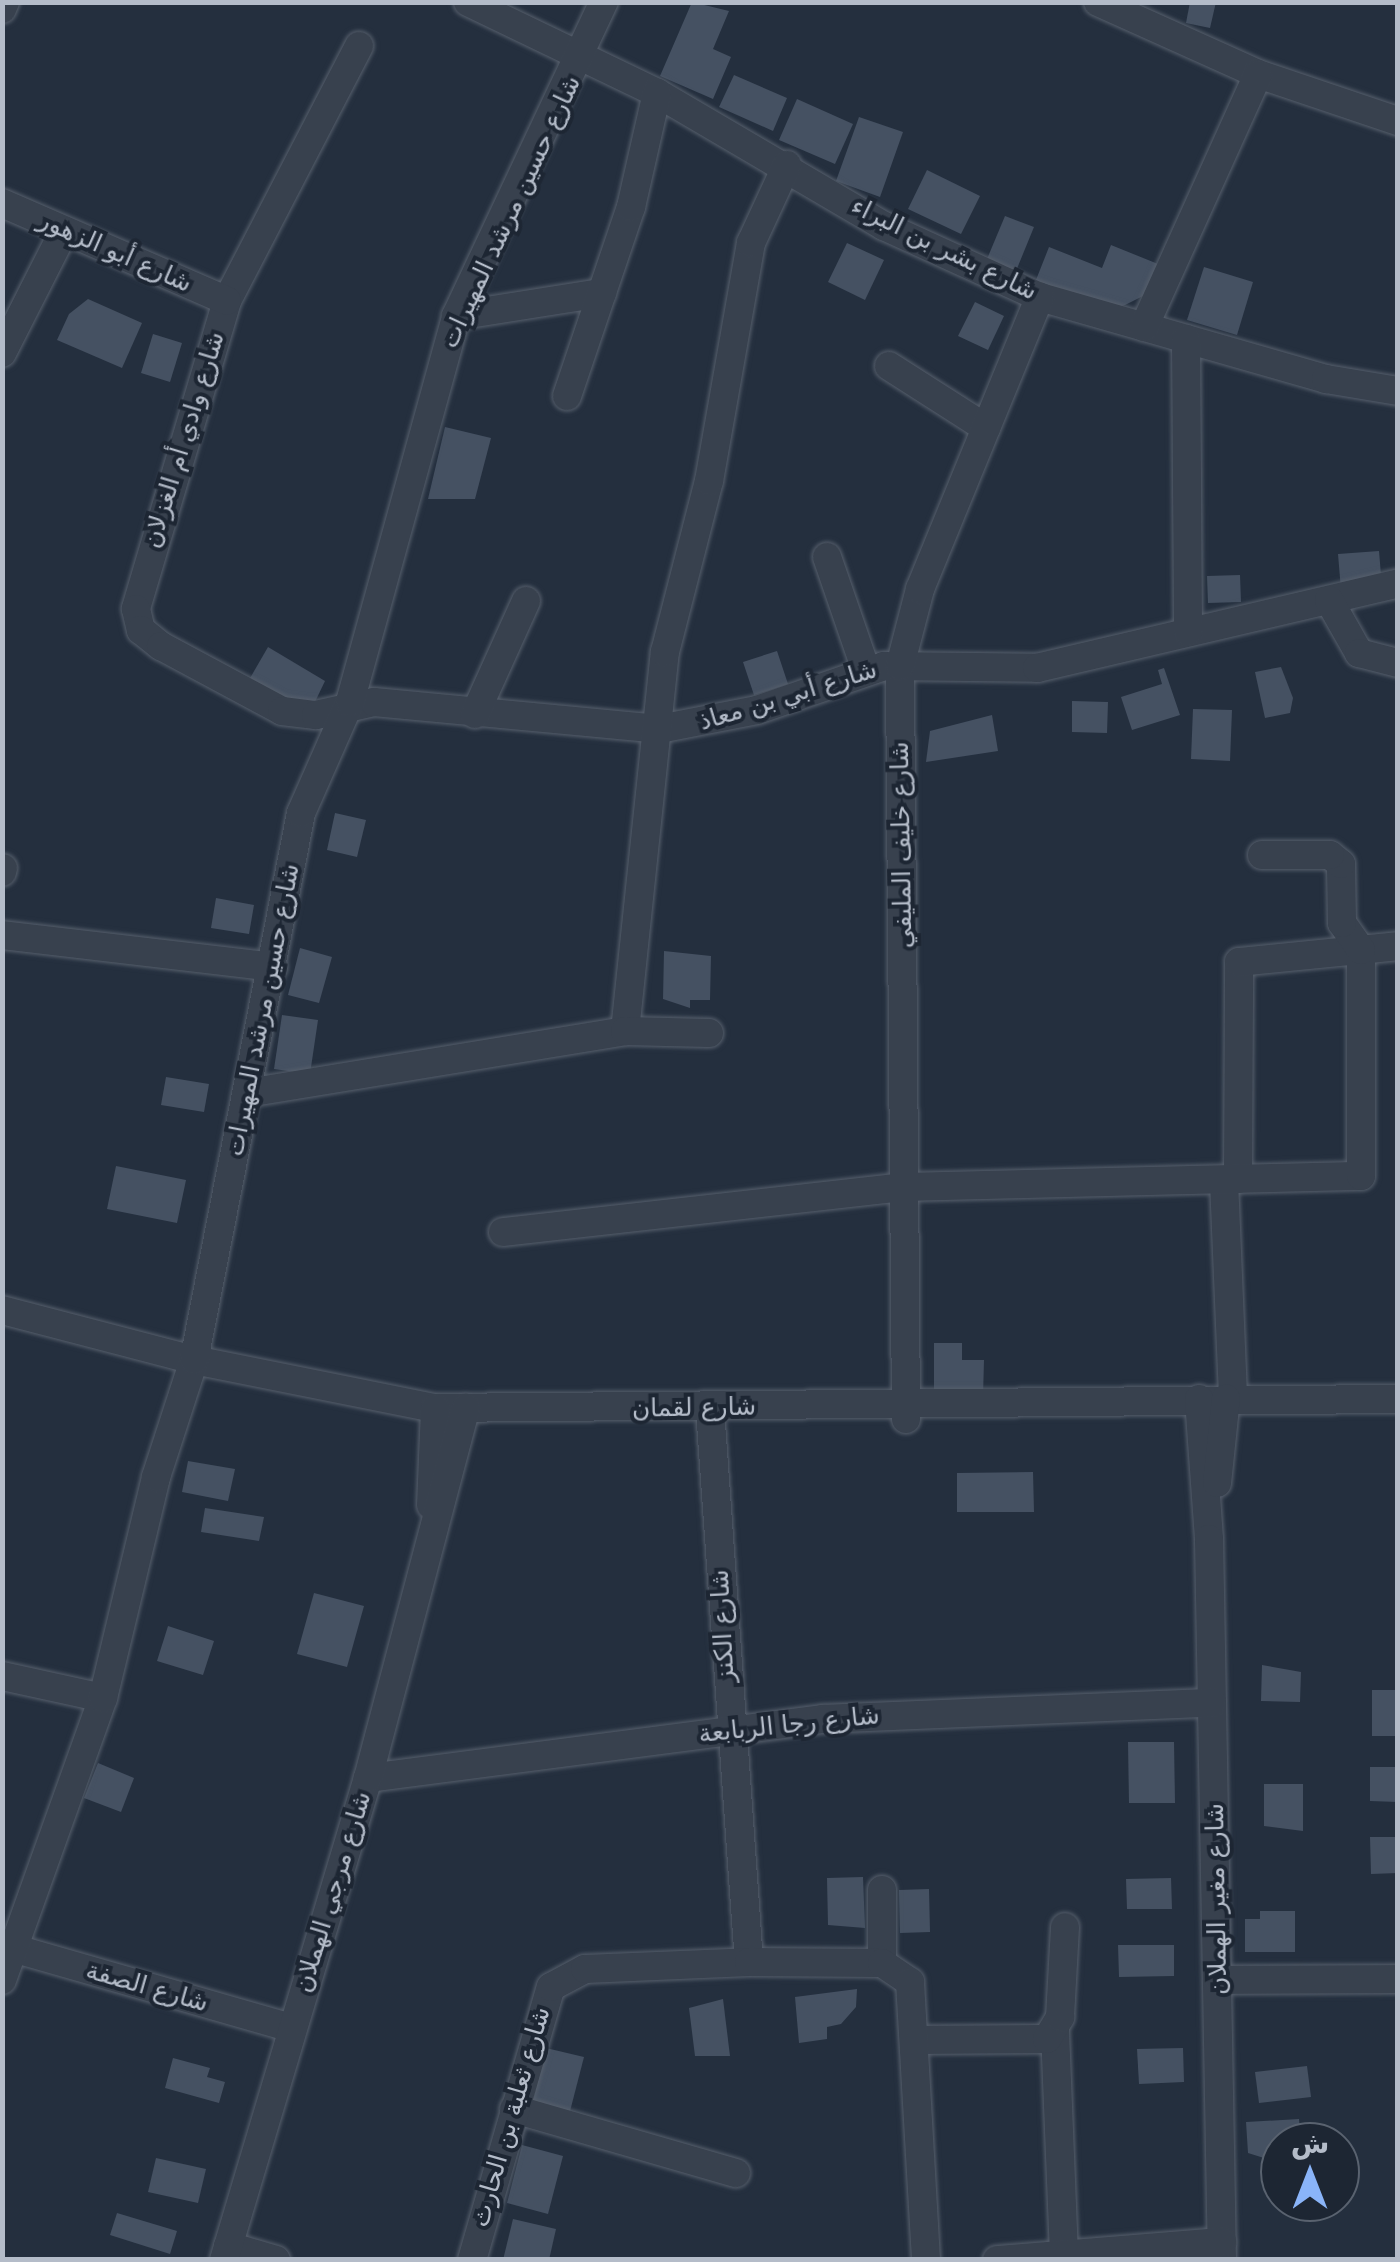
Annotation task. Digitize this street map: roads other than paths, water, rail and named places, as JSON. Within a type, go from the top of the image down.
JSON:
[{"type":"street","name":"شارع بشر بن البراء","points":[[468,2],[657,93],[787,165],[884,226],[1040,297],[1186,340],[1398,391]]},
{"type":"street","name":"شارع حسين مرشد المهيرات","points":[[2,1980],[9,1947],[103,1698],[192,1367],[301,813],[350,702],[456,316],[582,60],[604,2]]},
{"type":"street","points":[[1098,2],[1258,74],[1398,121]]},
{"type":"street","name":"شارع وادي أم الغزلان","points":[[350,702],[316,715],[282,711],[141,630],[140,583],[227,301],[359,46]]},
{"type":"street","points":[[1144,327],[1258,74]]},
{"type":"street","points":[[567,396],[602,293],[657,93]]},
{"type":"street","points":[[625,1032],[665,652],[709,481],[751,243],[787,165]]},
{"type":"street","name":"شارع أبو الزهور","points":[[2,203],[227,301]]},
{"type":"street","points":[[2,353],[64,230]]},
{"type":"street","points":[[456,316],[602,293]]},
{"type":"street","name":"شارع خليف المليفي","points":[[906,1411],[900,666],[920,589],[1040,297]]},
{"type":"street","points":[[1186,340],[1188,632]]},
{"type":"street","points":[[889,366],[986,428]]},
{"type":"street","points":[[828,557],[866,670]]},
{"type":"street","name":"شارع أبي بن معاذ","points":[[350,702],[659,729],[758,710],[866,670],[900,666],[1037,668],[1398,583]]},
{"type":"street","points":[[1328,600],[1359,654],[1398,663]]},
{"type":"street","points":[[474,714],[526,602]]},
{"type":"street","points":[[503,1232],[907,1188],[1360,1176],[1360,950],[1342,922],[1341,864],[1330,854],[1262,854]]},
{"type":"street","points":[[2,935],[272,967]]},
{"type":"street","points":[[1360,950],[1398,946]]},
{"type":"street","name":"شارع مغير الهملان","points":[[1222,2251],[1210,1539],[1239,962],[1360,950]]},
{"type":"street","points":[[247,1093],[625,1032],[709,1033]]},
{"type":"street","name":"شارع لقمان","points":[[2,1310],[192,1367]]},
{"type":"street","name":"شارع لقمان","points":[[2,1328],[434,1414],[711,1416],[1398,1399]]},
{"type":"street","name":"شارع لقمان","points":[[1217,1406],[1398,1417]]},
{"type":"street","name":"شارع مرجي الهملان","points":[[431,1521],[434,1414]]},
{"type":"street","name":"شارع مرجي الهملان","points":[[226,2253],[368,1778],[431,1521],[465,1415]]},
{"type":"street","name":"شارع الكنز","points":[[711,1416],[728,1730],[748,1962]]},
{"type":"street","points":[[2,1676],[103,1698]]},
{"type":"street","name":"شارع رجا الربابعة","points":[[368,1778],[728,1730],[958,1711],[1212,1703]]},
{"type":"street","points":[[882,1890],[882,1962]]},
{"type":"street","points":[[1064,2254],[1055,2031],[1065,1927]]},
{"type":"street","name":"شارع الصفة","points":[[9,1947],[292,2028]]},
{"type":"street","points":[[748,1962],[882,1962],[910,1982],[926,2260]]},
{"type":"street","name":"شارع ثعلبة بن الحارث","points":[[472,2260],[544,1998],[558,1979],[585,1970],[748,1962]]},
{"type":"street","points":[[1220,1980],[1398,1978]]},
{"type":"street","points":[[914,2040],[1036,2043],[1055,2031]]},
{"type":"street","points":[[514,2109],[736,2173]]},
{"type":"street","points":[[997,2260],[1064,2254],[1222,2251]]},
{"type":"street","points":[[226,2253],[276,2260]]}]
